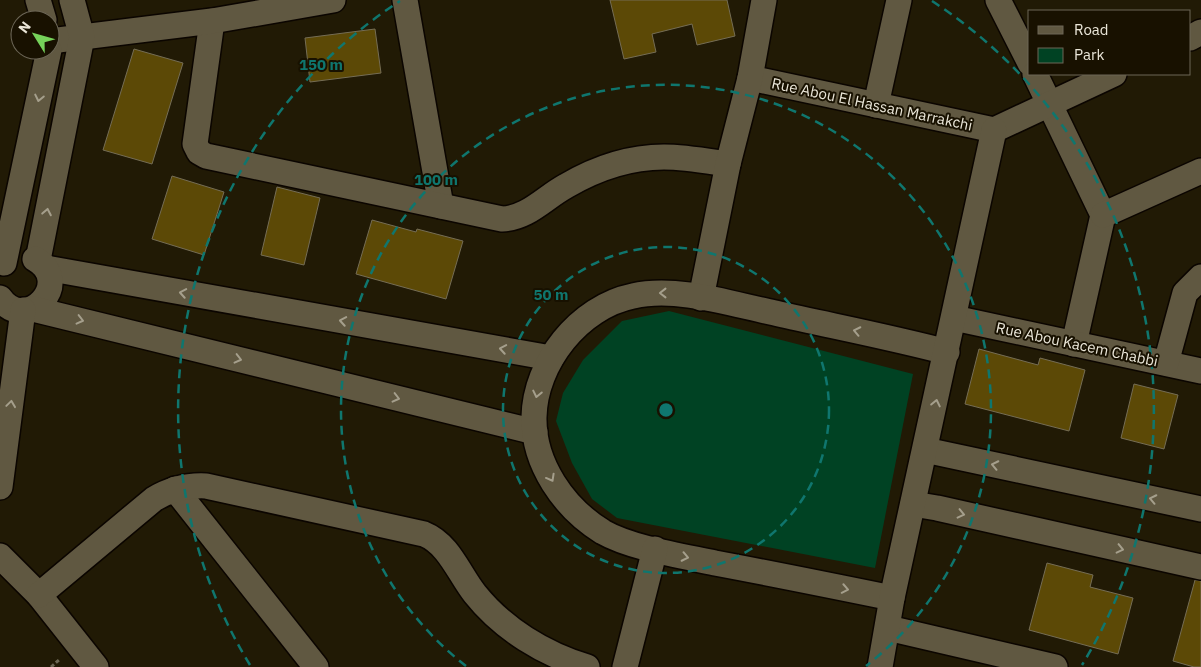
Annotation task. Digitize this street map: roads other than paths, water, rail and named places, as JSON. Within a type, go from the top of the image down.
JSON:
[{"type":"street","points":[[12,305],[44,300],[50,288],[49,274],[42,264],[82,37],[72,0]]},
{"type":"street","points":[[60,40],[212,21],[333,0]]},
{"type":"street","points":[[405,0],[441,206]]},
{"type":"street","points":[[701,298],[728,164],[750,78],[764,0]]},
{"type":"street","points":[[876,105],[899,0]]},
{"type":"street","points":[[998,0],[1028,59]]},
{"type":"street","points":[[212,21],[195,144],[198,152],[206,156],[494,218],[510,219],[530,211],[552,195],[584,177],[619,163],[665,157],[728,164]]},
{"type":"street","points":[[2,265],[47,60]]},
{"type":"street","points":[[1035,75],[1103,215],[1074,344]]},
{"type":"street","points":[[880,667],[892,598],[994,130],[1112,75]]},
{"type":"street","name":"Rue Abou El Hassan Marrakchi","points":[[750,78],[994,130]]},
{"type":"street","points":[[1103,215],[1199,177]]},
{"type":"street","points":[[2,265],[19,255],[29,256],[42,264],[551,358]]},
{"type":"street","points":[[1166,363],[1185,293],[1201,277]]},
{"type":"street","points":[[892,598],[624,542],[605,533],[591,524],[571,506],[548,473],[535,432],[536,398],[543,375],[551,358],[582,321],[618,300],[632,296],[662,293],[701,298],[947,352]]},
{"type":"street","points":[[12,305],[535,432]]},
{"type":"street","points":[[0,487],[12,305]]},
{"type":"street","name":"Rue Abou Kacem Chabbi","points":[[954,318],[1201,371]]},
{"type":"street","points":[[925,450],[1201,509]]},
{"type":"street","points":[[39,594],[154,499],[175,489],[187,486],[206,486],[414,532],[432,538],[445,550],[470,587],[494,615],[544,650],[586,667]]},
{"type":"street","points":[[175,489],[316,667]]},
{"type":"street","points":[[913,504],[1201,567]]},
{"type":"street","points":[[625,667],[655,549]]},
{"type":"street","points":[[0,556],[39,594],[96,667]]},
{"type":"street","points":[[888,628],[1000,661],[1055,667]]}]
